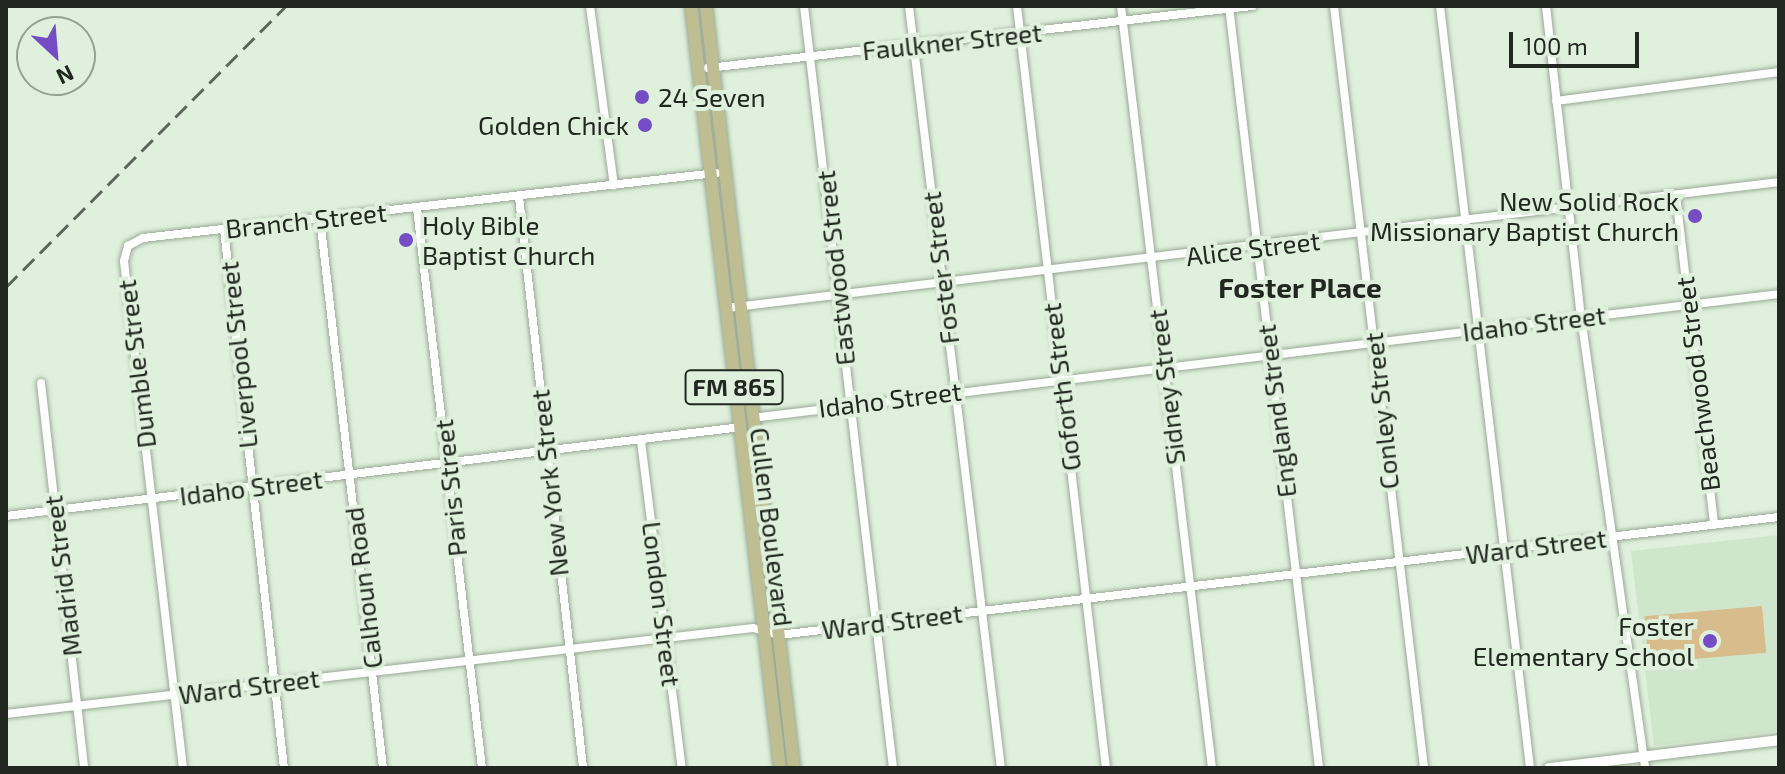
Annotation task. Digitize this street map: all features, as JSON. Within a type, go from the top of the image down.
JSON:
[{"type":"main road","name":"Cullen Boulevard","points":[[691,6],[763,629],[785,753],[794,768]]},
{"type":"main road","name":"Cullen Boulevard","points":[[706,6],[779,635],[785,753],[780,768]]},
{"type":"main road","points":[[750,528],[765,526]]},
{"type":"street","points":[[590,6],[614,185]]},
{"type":"street","name":"Eastwood Street","points":[[804,6],[893,768]]},
{"type":"street","name":"Foster Street","points":[[909,6],[1001,768]]},
{"type":"street","name":"Goforth Street","points":[[1017,6],[1106,768]]},
{"type":"street","name":"Sidney Street","points":[[1121,6],[1212,768]]},
{"type":"street","name":"Faulkner Street","points":[[699,69],[914,47],[1252,6]]},
{"type":"street","name":"Conley Street","points":[[1334,6],[1424,768]]},
{"type":"street","points":[[1440,6],[1530,768]]},
{"type":"street","points":[[1546,6],[1581,317],[1644,763]]},
{"type":"street","name":"England Street","points":[[1229,7],[1319,768]]},
{"type":"street","points":[[1556,101],[1779,72]]},
{"type":"street","name":"Branch Street","points":[[128,246],[143,238],[725,171]]},
{"type":"street","name":"Alice Street","points":[[727,308],[1048,273],[1779,182]]},
{"type":"street","name":"Beachwood Street","points":[[1676,195],[1714,524]]},
{"type":"street","name":"New York Street","points":[[519,197],[545,452],[583,768]]},
{"type":"street","name":"Paris Street","points":[[417,208],[482,768]]},
{"type":"street","name":"Calhoun Road","points":[[320,218],[383,768]]},
{"type":"street","name":"Liverpool Street","points":[[224,229],[284,768]]},
{"type":"street","name":"Dumble Street","points":[[128,246],[124,261],[183,768]]},
{"type":"street","name":"Idaho Street","points":[[6,516],[738,429],[752,419],[850,403],[1165,365],[1374,344],[1779,294]]},
{"type":"street","name":"Madrid Street","points":[[41,383],[84,768]]},
{"type":"street","name":"London Street","points":[[641,441],[682,768]]},
{"type":"street","name":"Ward Street","points":[[6,714],[666,638],[763,629],[779,635],[1779,517]]},
{"type":"street","points":[[1549,768],[1644,763],[1779,740]]},
{"type":"shaded area","name":"Foster Elementary School","points":[[1779,535],[1779,731],[1654,746],[1631,551]]},
{"type":"shaded area","points":[[1762,606],[1766,653],[1649,663],[1644,616]]},
{"type":"railway","points":[[6,287],[286,6]]},
{"type":"place","name":"24 Seven","points":[[642,97]]},
{"type":"place","name":"Golden Chick","points":[[645,125]]},
{"type":"place","name":"New Solid Rock Missionary Baptist Church","points":[[1695,216]]},
{"type":"place","name":"Holy Bible Baptist Church","points":[[406,240]]},
{"type":"place","name":"Foster Elementary School","points":[[1710,641]]},
{"type":"district","name":"Foster Place","points":[[1300,287]]}]
